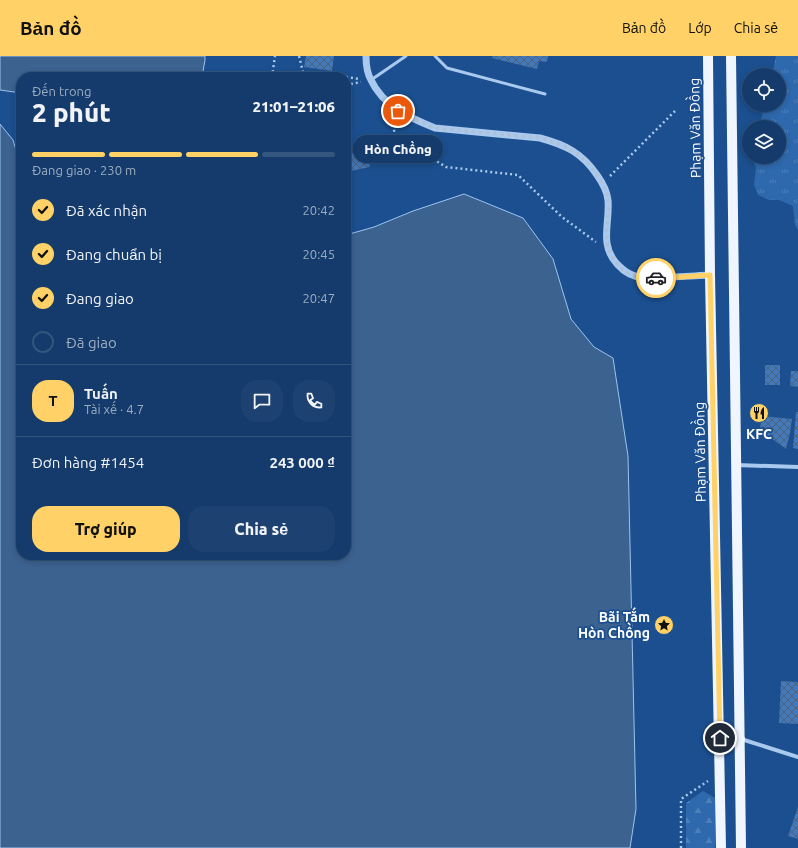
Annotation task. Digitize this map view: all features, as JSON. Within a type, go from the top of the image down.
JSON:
[{"type":"main road","name":"Phạm Văn Đồng","points":[[708,56],[710,275],[721,848]]},
{"type":"main road","points":[[731,56],[741,848]]},
{"type":"main road","points":[[720,738],[740,739]]},
{"type":"street","points":[[366,56],[367,67],[371,80],[380,95],[398,111],[421,122],[435,128],[540,138],[557,142],[584,159],[602,183],[608,200],[608,250],[624,271],[635,276],[665,278],[710,275]]},
{"type":"street","points":[[736,465],[798,467]]},
{"type":"street","points":[[740,739],[798,757]]},
{"type":"lane","points":[[371,80],[406,56]]},
{"type":"lane","points":[[435,56],[447,68],[545,94]]},
{"type":"path","points":[[273,72],[275,56]]},
{"type":"path","points":[[299,56],[303,72]]},
{"type":"path","points":[[602,183],[675,111]]},
{"type":"path","points":[[392,119],[395,134],[446,167],[518,175],[562,217],[608,250]]},
{"type":"path","points":[[681,848],[681,799],[709,780]]},
{"type":"green space","points":[[776,56],[798,56],[798,230],[795,225],[793,206],[779,200],[769,200],[758,195],[754,185],[756,167],[754,164],[786,164],[786,120],[761,120],[763,112],[786,112],[786,68],[773,68]]},
{"type":"green space","points":[[703,791],[715,798],[715,848],[686,848],[686,803]]},
{"type":"shaded area","points":[[0,56],[205,56],[203,72],[16,72],[16,92],[0,90]]},
{"type":"shaded area","points":[[0,124],[13,140],[16,150],[16,560],[351,560],[351,234],[374,227],[413,211],[464,194],[523,218],[553,259],[571,319],[594,347],[613,358],[628,456],[636,809],[630,848],[0,848]]},
{"type":"building","points":[[306,56],[334,56],[332,71],[304,67]]},
{"type":"building","points":[[493,56],[548,56],[547,62],[539,61],[537,69],[492,58]]},
{"type":"building","points":[[367,150],[370,167],[351,171],[351,153]]},
{"type":"building","points":[[765,365],[780,365],[780,385],[765,385]]},
{"type":"building","points":[[791,371],[798,371],[798,387],[790,386]]},
{"type":"building","points":[[796,412],[798,412],[798,449],[793,448]]},
{"type":"building","points":[[761,416],[792,419],[786,449],[760,430]]},
{"type":"building","points":[[781,681],[798,682],[798,724],[779,723]]},
{"type":"building","points":[[798,807],[798,839],[788,836]]},
{"type":"way so far","points":[[398,111],[435,128],[540,138],[557,142],[573,151],[584,159],[602,183],[608,200],[608,250],[615,261],[624,271],[635,276],[656,278]]},
{"type":"place","name":"Hòn Chồng","points":[[398,111]]},
{"type":"place","name":"KFC","points":[[759,413]]},
{"type":"place","name":"Bãi Tắm Hòn Chồng","points":[[664,625]]},
{"type":"route","points":[[656,278],[710,275],[720,738]]}]
